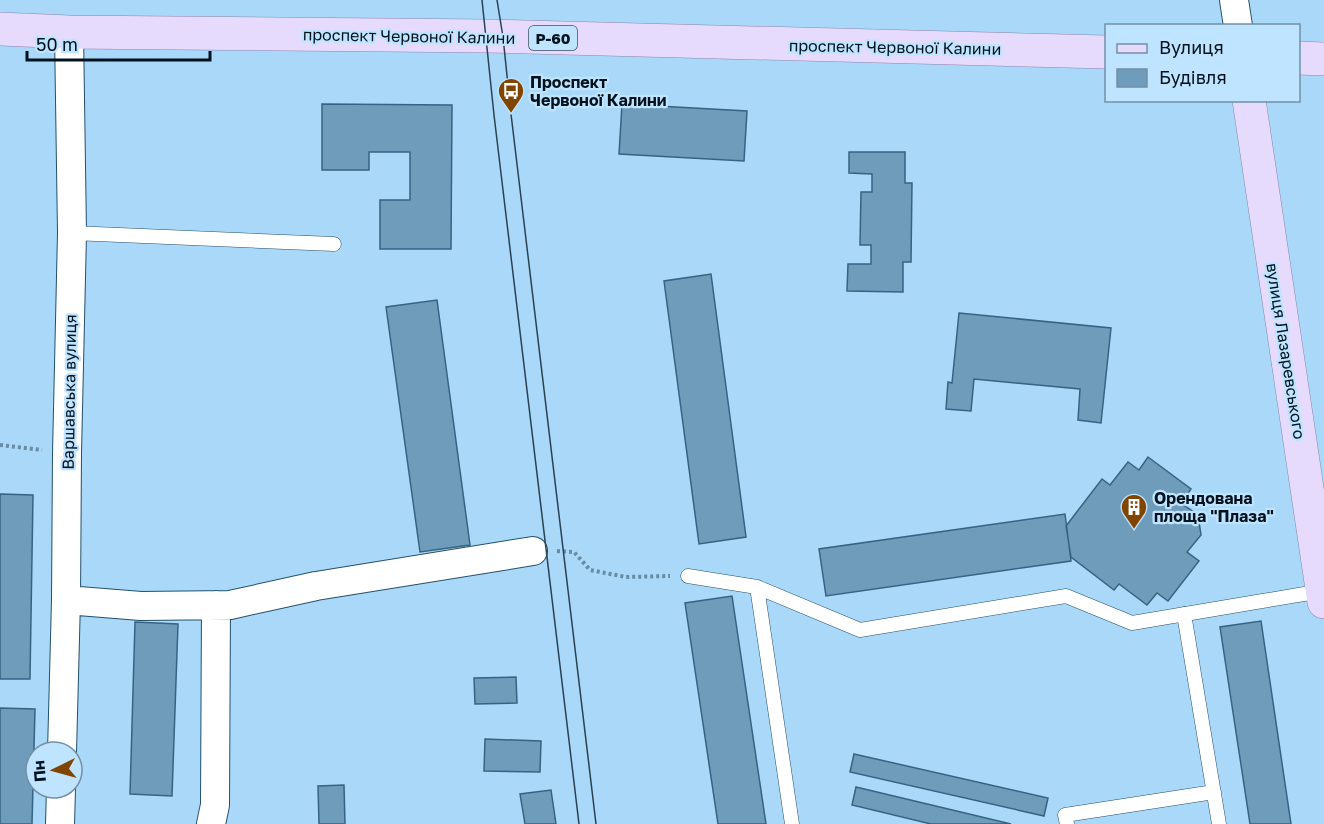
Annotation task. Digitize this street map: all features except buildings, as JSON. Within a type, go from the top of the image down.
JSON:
[{"type":"main road","name":"проспект Червоної Калини","points":[[0,29],[69,32],[487,36],[1105,52]]},
{"type":"main road","points":[[1300,58],[1324,59]]},
{"type":"main road","name":"вулиця Лазаревського","points":[[1249,102],[1323,597]]},
{"type":"street","points":[[1234,0],[1238,24]]},
{"type":"street","name":"Варшавська вулиця","points":[[62,740],[72,233],[69,32]]},
{"type":"street","points":[[66,600],[141,606],[230,605],[316,586],[533,551]]},
{"type":"street","points":[[211,824],[215,805],[216,605]]},
{"type":"street","points":[[60,824],[61,800]]},
{"type":"lane","points":[[72,233],[334,244]]},
{"type":"lane","points":[[688,576],[757,587],[860,630],[1066,596],[1132,623],[1184,614],[1323,597]]},
{"type":"lane","points":[[757,587],[792,824]]},
{"type":"lane","points":[[1184,614],[1219,824]]},
{"type":"lane","points":[[1067,824],[1065,815],[1214,792]]},
{"type":"path","points":[[0,445],[67,453]]},
{"type":"path","points":[[533,551],[574,552],[590,570],[626,577],[688,576]]},
{"type":"tram line","points":[[482,0],[579,824]]},
{"type":"tram line","points":[[497,0],[596,824]]},
{"type":"place","name":"Проспект Червоної Калини","points":[[511,114]]},
{"type":"place","name":"Орендована площа \"Плаза\"","points":[[1134,530]]}]
